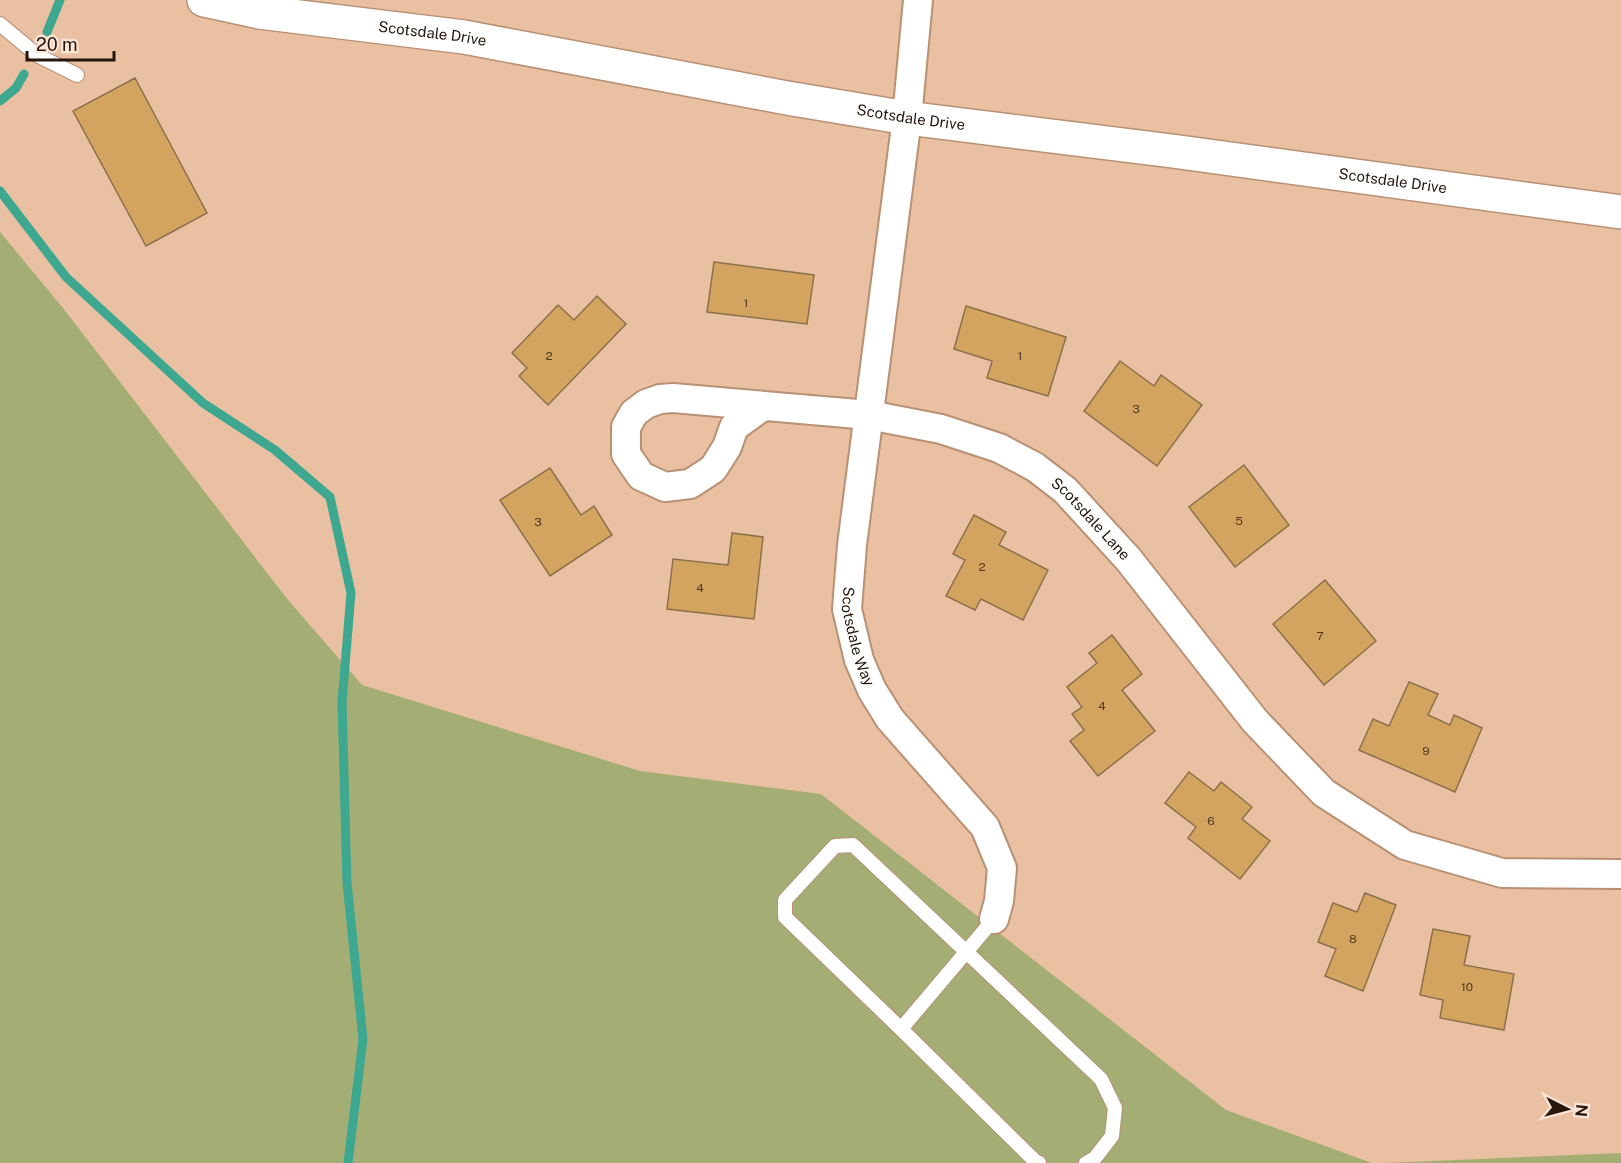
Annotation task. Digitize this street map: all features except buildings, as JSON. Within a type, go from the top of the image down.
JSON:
[{"type":"street","name":"Scotsdale Drive","points":[[204,0],[259,12],[464,37],[787,98],[907,118],[1621,212]]},
{"type":"street","points":[[762,406],[734,427],[727,447],[713,469],[690,484],[665,487],[641,476],[626,454],[626,427],[634,414],[646,404],[660,399],[673,398],[869,415],[907,118],[918,0]]},
{"type":"street","name":"Scotsdale Lane","points":[[869,415],[941,429],[999,447],[1035,467],[1065,490],[1129,560],[1255,721],[1324,793],[1405,845],[1502,873],[1621,874]]},
{"type":"street","name":"Scotsdale Way","points":[[869,415],[852,546],[847,609],[859,660],[872,690],[891,719],[985,827],[1002,868],[999,901],[994,919]]},
{"type":"lane","points":[[0,24],[37,54],[77,75]]},
{"type":"lane","points":[[1039,1163],[785,917],[785,900],[836,846],[853,845],[1101,1079],[1115,1108],[1112,1136],[1095,1158],[1086,1163]]},
{"type":"lane","points":[[901,1029],[994,919]]},
{"type":"green space","points":[[0,232],[63,308],[288,600],[362,685],[640,771],[821,794],[1226,1110],[1372,1163],[0,1163]]},
{"type":"green space","points":[[1621,1153],[1621,1163],[1384,1163]]},
{"type":"waterway","points":[[47,32],[60,0]]},
{"type":"waterway","points":[[0,101],[16,88],[24,74]]},
{"type":"waterway","points":[[0,191],[66,277],[203,403],[275,450],[330,497],[351,593],[342,702],[347,883],[363,1039],[348,1163]]}]
